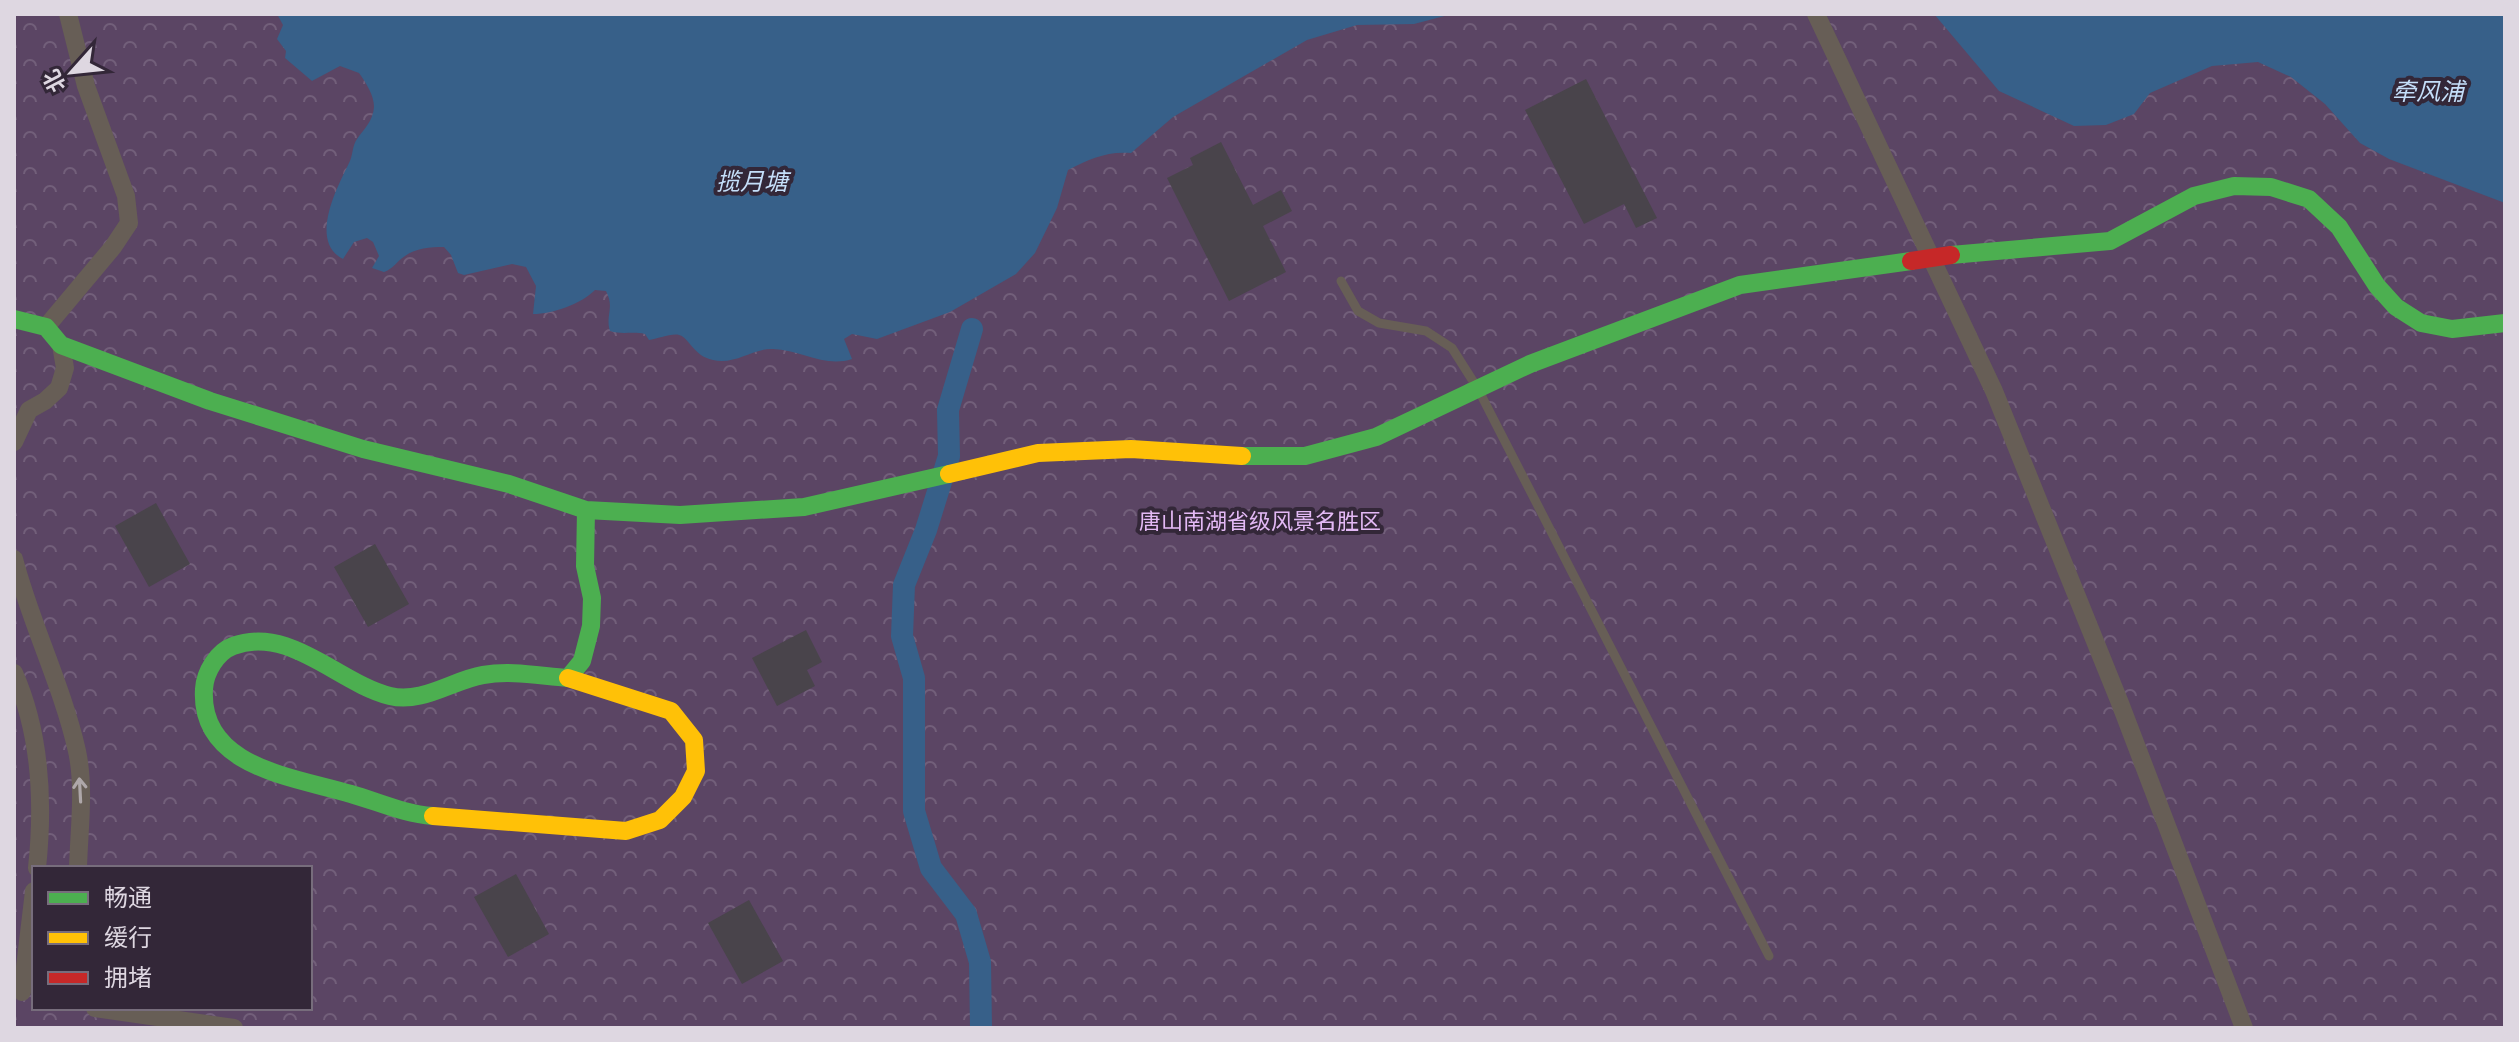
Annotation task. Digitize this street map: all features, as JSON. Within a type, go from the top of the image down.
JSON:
[{"type":"street","points":[[46,327],[113,247],[129,223],[126,196],[86,86],[68,14]]},
{"type":"street","points":[[1816,14],[1994,391],[2120,703],[2244,1028]]},
{"type":"street","points":[[14,319],[46,327],[61,345],[210,401],[349,445],[509,484],[586,510],[680,515],[804,507],[1038,453],[1131,449],[1220,456],[1305,456],[1376,437],[1530,364],[1740,285],[1951,255],[2110,241],[2194,196],[2234,186],[2271,187],[2309,199],[2339,227],[2377,286],[2396,307],[2421,323],[2452,329],[2505,323]]},
{"type":"street","points":[[14,442],[22,410],[45,401],[59,388],[65,368],[61,345]]},
{"type":"street","points":[[568,678],[582,661],[591,626],[592,598],[585,566],[586,510]]},
{"type":"street","points":[[14,559],[20,584],[62,696],[78,755],[78,866]]},
{"type":"street","points":[[259,640],[286,645],[355,683],[392,698],[432,693],[482,675],[523,674],[568,678],[671,711],[694,740],[696,771],[683,797],[660,820],[626,831],[418,815],[394,810],[359,796],[274,773],[235,756],[212,730],[203,710],[205,682],[221,652],[259,640]]},
{"type":"street","points":[[14,673],[30,722],[40,775],[41,827],[37,866]]},
{"type":"street","points":[[23,992],[32,909]]},
{"type":"street","points":[[109,1010],[234,1028]]},
{"type":"lane","points":[[1341,281],[1358,311],[1379,323],[1426,331],[1452,348],[1478,389],[1769,956]]},
{"type":"green space","name":"唐山南湖省级风景名胜区","points":[[14,14],[2505,14],[2505,1028],[14,1028]]},
{"type":"water","name":"揽月塘","points":[[277,14],[1452,14],[1414,24],[1357,25],[1307,40],[1173,117],[1131,153],[1098,157],[1068,170],[1057,208],[1035,253],[1016,274],[950,312],[877,339],[852,334],[844,339],[852,359],[823,360],[766,349],[721,361],[701,355],[679,335],[649,340],[645,334],[610,331],[610,302],[606,291],[595,290],[566,307],[533,314],[536,286],[526,267],[512,264],[464,275],[458,273],[444,247],[414,251],[384,272],[372,268],[379,256],[373,242],[367,238],[354,242],[343,259],[333,251],[328,240],[329,213],[355,142],[372,116],[373,98],[359,73],[340,66],[312,81],[285,58],[286,51],[277,39],[283,25]]},
{"type":"water","name":"牵风浦","points":[[1934,14],[2505,14],[2505,203],[2389,159],[2360,143],[2325,104],[2291,77],[2258,62],[2212,66],[2150,93],[2134,114],[2106,125],[2074,126],[1999,91]]},
{"type":"building","points":[[1586,79],[1657,218],[1636,228],[1624,204],[1584,224],[1525,110]]},
{"type":"building","points":[[1221,142],[1253,205],[1281,190],[1292,211],[1263,226],[1286,272],[1229,301],[1167,178],[1193,165],[1190,158]]},
{"type":"building","points":[[156,503],[190,564],[149,587],[115,526]]},
{"type":"building","points":[[375,544],[409,604],[368,627],[334,567]]},
{"type":"building","points":[[806,630],[822,662],[807,670],[815,686],[777,706],[752,658]]},
{"type":"building","points":[[516,874],[549,934],[508,957],[474,897]]},
{"type":"building","points":[[749,900],[783,961],[742,984],[708,923]]},
{"type":"waterway","points":[[972,329],[948,410],[949,456],[926,530],[904,585],[902,636],[914,678],[914,811],[931,868],[966,914],[980,962],[981,1028]]},
{"type":"traffic: fast","points":[[1951,255],[2110,241],[2194,196],[2234,186],[2271,187],[2309,199],[2339,227],[2377,286],[2396,307],[2421,323],[2452,329],[2505,323]]},
{"type":"traffic: fast","points":[[1242,456],[1305,456],[1376,437],[1530,364],[1740,285],[1911,261]]},
{"type":"traffic: fast","points":[[14,319],[46,327],[61,345],[210,401],[363,449],[509,484],[586,510],[680,515],[804,507],[949,474]]},
{"type":"traffic: fast","points":[[433,816],[279,774],[255,765],[234,752],[217,736],[207,715],[204,689],[209,670],[227,649],[254,642],[274,643],[294,649],[371,689],[402,698],[494,674],[568,678],[582,661],[591,626],[592,598],[585,566],[586,510]]},
{"type":"traffic: slow","points":[[949,474],[1038,453],[1131,449],[1242,456]]},
{"type":"traffic: slow","points":[[433,816],[626,831],[660,820],[683,797],[696,771],[694,740],[671,711],[568,678]]},
{"type":"traffic: jam","points":[[1911,261],[1951,255]]}]
